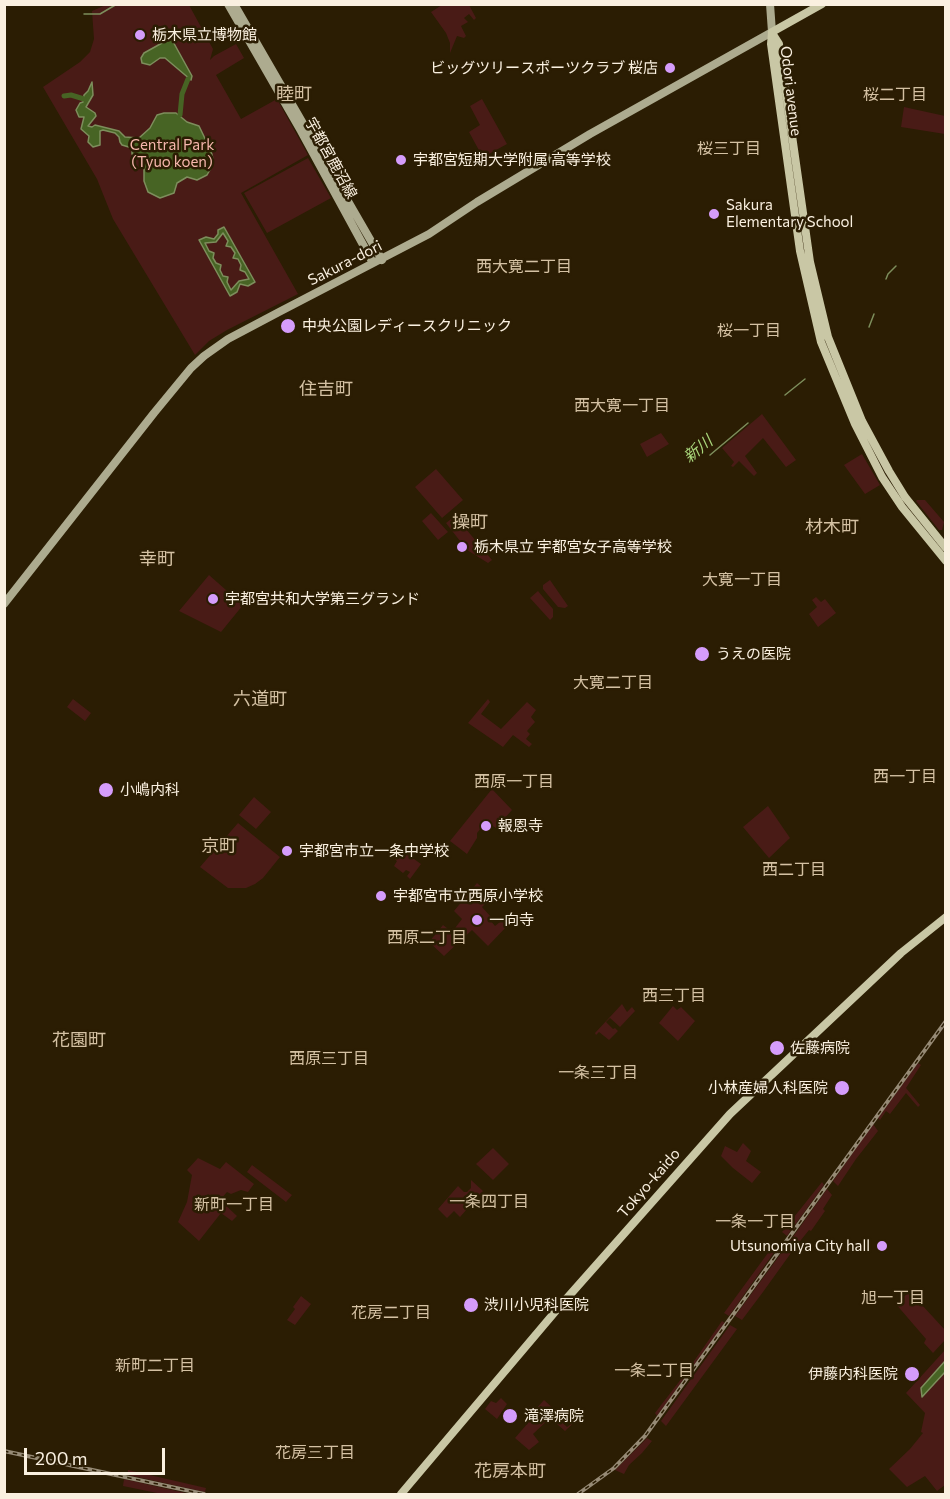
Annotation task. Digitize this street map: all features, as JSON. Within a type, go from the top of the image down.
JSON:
[{"type":"highway","points":[[772,32],[822,4]]},
{"type":"highway","name":"Odori avenue","points":[[772,32],[779,44],[810,262],[828,337],[862,421],[888,471],[945,548]]},
{"type":"highway","name":"Odori avenue","points":[[772,32],[772,47],[800,251],[821,342],[855,424],[882,477],[902,507],[945,561]]},
{"type":"highway","name":"Tokyo-kaido","points":[[401,1494],[560,1306],[724,1120],[901,952],[945,917]]},
{"type":"main road","name":"宇都宮鹿沼線","points":[[228,4],[373,263]]},
{"type":"main road","points":[[234,4],[382,260]]},
{"type":"main road","points":[[770,4],[772,32]]},
{"type":"main road","name":"Sakura-dori","points":[[4,604],[154,413],[191,368],[204,356],[228,339],[429,234],[477,202],[590,134],[772,32]]},
{"type":"green space","name":"Central Park (Tyuo koen)","points":[[106,5],[189,5],[213,49],[210,60],[236,44],[244,58],[216,75],[241,119],[277,99],[308,155],[241,193],[298,294],[227,330],[209,341],[195,355],[113,219],[97,179],[43,87],[80,62],[90,52],[94,39],[92,11]]},
{"type":"green space","points":[[442,5],[469,5],[476,18],[474,20],[469,14],[464,18],[468,22],[461,26],[466,36],[464,38],[457,36],[450,53],[450,43],[446,33],[431,12]]},
{"type":"green space","points":[[482,99],[507,144],[487,155],[481,154],[469,132],[480,125],[470,106]]},
{"type":"green space","points":[[904,107],[945,116],[945,134],[901,127]]},
{"type":"green space","points":[[308,158],[331,198],[267,233],[244,193]]},
{"type":"green space","points":[[762,414],[796,460],[786,467],[763,438],[745,456],[757,473],[754,476],[739,461],[733,467],[731,466],[734,462],[722,448]]},
{"type":"green space","points":[[661,433],[669,444],[647,457],[640,444]]},
{"type":"green space","points":[[862,454],[880,485],[865,494],[844,465]]},
{"type":"green space","points":[[436,469],[463,500],[442,518],[415,487]]},
{"type":"green space","points":[[917,500],[925,500],[944,522],[942,530],[939,530]]},
{"type":"green space","points":[[431,513],[448,532],[438,540],[422,521]]},
{"type":"green space","points":[[455,516],[492,560],[488,563],[467,550],[446,523]]},
{"type":"green space","name":"宇都宮共和大学第三グランド","points":[[209,575],[243,605],[221,632],[179,611]]},
{"type":"green space","points":[[550,580],[568,606],[565,608],[558,607],[543,589],[543,585]]},
{"type":"green space","points":[[538,591],[553,609],[553,617],[550,620],[530,598]]},
{"type":"green space","points":[[816,597],[821,602],[825,599],[836,613],[818,627],[809,614],[817,607],[812,600]]},
{"type":"green space","points":[[73,699],[91,713],[85,721],[67,707]]},
{"type":"green space","points":[[488,699],[490,702],[481,714],[501,729],[527,702],[536,710],[531,717],[535,722],[527,731],[530,734],[526,739],[532,744],[529,747],[513,735],[503,747],[468,723]]},
{"type":"green space","points":[[492,789],[512,810],[496,828],[486,822],[477,833],[477,838],[467,854],[450,841]]},
{"type":"green space","points":[[254,797],[271,812],[256,829],[239,815]]},
{"type":"green space","points":[[768,806],[790,838],[769,858],[743,827]]},
{"type":"green space","points":[[238,823],[280,857],[255,884],[246,888],[228,888],[200,867]]},
{"type":"green space","points":[[400,849],[421,864],[410,879],[407,876],[410,872],[406,870],[403,873],[394,866],[397,861],[393,858]]},
{"type":"green space","name":"一向寺","points":[[477,883],[486,891],[483,895],[489,900],[482,907],[491,917],[490,920],[495,926],[505,918],[510,923],[488,946],[472,930],[444,956],[429,942],[443,925],[452,932],[462,919],[454,911]]},
{"type":"green space","points":[[622,1004],[627,1012],[632,1007],[635,1011],[620,1027],[610,1018],[606,1022],[618,1031],[609,1040],[599,1032],[596,1035],[595,1033]]},
{"type":"green space","points":[[673,1006],[677,1010],[681,1007],[695,1021],[678,1041],[659,1023]]},
{"type":"green space","points":[[918,1063],[921,1065],[906,1088],[920,1105],[918,1107],[906,1093],[890,1114],[886,1111],[880,1120],[878,1118]]},
{"type":"green space","points":[[873,1124],[878,1131],[838,1186],[833,1181]]},
{"type":"green space","points":[[743,1143],[751,1151],[746,1161],[761,1172],[752,1183],[721,1156],[725,1146],[737,1152]]},
{"type":"green space","points":[[493,1148],[509,1164],[493,1180],[476,1164]]},
{"type":"green space","points":[[198,1158],[220,1169],[226,1162],[254,1184],[248,1192],[241,1190],[231,1194],[227,1192],[220,1200],[237,1216],[232,1221],[221,1213],[199,1241],[178,1222],[187,1202],[192,1175],[187,1170]]},
{"type":"green space","points":[[252,1165],[292,1195],[286,1202],[247,1172]]},
{"type":"green space","points":[[471,1180],[483,1191],[460,1217],[454,1211],[447,1218],[438,1209],[458,1186],[467,1192],[471,1188]]},
{"type":"green space","points":[[822,1182],[824,1185],[787,1236],[782,1232]]},
{"type":"green space","points":[[827,1189],[832,1195],[823,1209],[825,1211],[811,1231],[809,1230],[797,1245],[790,1241]]},
{"type":"green space","points":[[776,1242],[780,1244],[729,1316],[724,1313]]},
{"type":"green space","points":[[785,1248],[791,1253],[763,1292],[742,1320],[735,1316]]},
{"type":"green space","points":[[910,1292],[945,1330],[945,1340],[933,1353],[924,1343],[926,1339],[895,1303]]},
{"type":"green space","points":[[301,1296],[311,1304],[295,1325],[287,1320]]},
{"type":"green space","points":[[722,1321],[725,1323],[657,1416],[655,1413]]},
{"type":"green space","points":[[730,1325],[737,1329],[666,1426],[661,1421]]},
{"type":"green space","points":[[945,1350],[945,1485],[937,1491],[925,1476],[907,1487],[889,1469],[923,1433],[921,1432],[925,1413],[906,1393]]},
{"type":"green space","points":[[501,1398],[507,1404],[497,1419],[485,1409],[491,1401],[496,1403]]},
{"type":"green space","points":[[544,1400],[557,1412],[554,1415],[567,1427],[579,1418],[565,1431],[550,1418],[533,1434],[539,1442],[529,1450],[515,1438],[528,1423],[525,1421]]},
{"type":"green space","points":[[647,1438],[652,1441],[629,1465],[624,1474],[615,1470]]},
{"type":"green space","points":[[128,1470],[206,1488],[205,1492],[128,1475]]},
{"type":"green space","points":[[124,1479],[190,1494],[162,1494],[123,1486]]},
{"type":"shaded area","points":[[171,38],[192,76],[191,80],[165,58],[160,58],[150,65],[142,63],[141,58],[144,53]]},
{"type":"shaded area","points":[[92,82],[93,95],[86,107],[96,116],[88,126],[95,125],[119,131],[125,137],[139,138],[150,128],[157,115],[176,113],[187,122],[199,126],[213,159],[207,175],[197,180],[187,177],[177,183],[174,193],[160,198],[148,192],[144,181],[144,159],[132,154],[132,148],[122,145],[115,133],[103,130],[100,131],[100,145],[93,147],[88,142],[89,136],[81,129],[84,117],[79,117],[76,110],[83,102],[84,95]]},
{"type":"shaded area","points":[[224,227],[255,282],[248,286],[240,284],[237,292],[230,296],[199,240],[206,237],[214,239],[218,230]],"holes":[[[223,233],[228,241],[226,246],[231,247],[235,253],[233,258],[238,259],[241,265],[240,270],[245,272],[249,279],[239,281],[231,290],[227,282],[228,277],[223,276],[220,270],[221,265],[216,263],[213,258],[214,253],[209,251],[205,243],[216,242]]]},
{"type":"shaded area","points":[[945,1361],[945,1372],[922,1397],[921,1388]]},
{"type":"waterway","points":[[84,14],[100,14],[117,4]]},
{"type":"waterway","points":[[180,115],[182,94],[188,79]]},
{"type":"waterway","points":[[64,96],[71,95],[84,99]]},
{"type":"waterway","name":"新川","points":[[886,279],[896,266]]},
{"type":"waterway","name":"新川","points":[[869,327],[874,314]]},
{"type":"waterway","name":"新川","points":[[785,395],[805,379]]},
{"type":"waterway","name":"新川","points":[[710,455],[748,423]]},
{"type":"railway","points":[[578,1494],[614,1468],[645,1436],[946,1021]]},
{"type":"railway","points":[[4,1451],[204,1494]]},
{"type":"place","name":"栃木県立博物館","points":[[140,35]]},
{"type":"place","name":"ビッグツリースポーツクラブ 桜店","points":[[670,68]]},
{"type":"place","name":"宇都宮短期大学附属 高等学校","points":[[401,160]]},
{"type":"place","name":"Sakura Elementary School","points":[[714,214]]},
{"type":"place","name":"中央公園レディースクリニック","points":[[288,326]]},
{"type":"place","name":"栃木県立 宇都宮女子高等学校","points":[[462,547]]},
{"type":"place","name":"宇都宮共和大学第三グランド","points":[[213,599]]},
{"type":"place","name":"うえの医院","points":[[702,654]]},
{"type":"place","name":"小嶋内科","points":[[106,790]]},
{"type":"place","name":"報恩寺","points":[[486,826]]},
{"type":"place","name":"宇都宮市立一条中学校","points":[[287,851]]},
{"type":"place","name":"宇都宮市立西原小学校","points":[[381,896]]},
{"type":"place","name":"一向寺","points":[[477,920]]},
{"type":"place","name":"佐藤病院","points":[[777,1048]]},
{"type":"place","name":"小林産婦人科医院","points":[[842,1088]]},
{"type":"place","name":"Utsunomiya City hall","points":[[882,1246]]},
{"type":"place","name":"渋川小児科医院","points":[[471,1305]]},
{"type":"place","name":"伊藤内科医院","points":[[912,1374]]},
{"type":"place","name":"滝澤病院","points":[[510,1416]]},
{"type":"district","name":"睦町","points":[[294,94]]},
{"type":"district","name":"桜二丁目","points":[[895,95]]},
{"type":"district","name":"桜三丁目","points":[[729,149]]},
{"type":"district","name":"西大寛二丁目","points":[[524,267]]},
{"type":"district","name":"桜一丁目","points":[[749,331]]},
{"type":"district","name":"住吉町","points":[[326,389]]},
{"type":"district","name":"西大寛一丁目","points":[[622,406]]},
{"type":"district","name":"操町","points":[[470,522]]},
{"type":"district","name":"材木町","points":[[832,527]]},
{"type":"district","name":"幸町","points":[[157,559]]},
{"type":"district","name":"大寛一丁目","points":[[742,580]]},
{"type":"district","name":"大寛二丁目","points":[[613,683]]},
{"type":"district","name":"六道町","points":[[260,699]]},
{"type":"district","name":"西一丁目","points":[[905,777]]},
{"type":"district","name":"西原一丁目","points":[[514,782]]},
{"type":"district","name":"京町","points":[[219,846]]},
{"type":"district","name":"西二丁目","points":[[794,870]]},
{"type":"district","name":"西原二丁目","points":[[427,938]]},
{"type":"district","name":"西三丁目","points":[[674,996]]},
{"type":"district","name":"花園町","points":[[79,1040]]},
{"type":"district","name":"西原三丁目","points":[[329,1059]]},
{"type":"district","name":"一条三丁目","points":[[598,1073]]},
{"type":"district","name":"一条四丁目","points":[[489,1202]]},
{"type":"district","name":"新町一丁目","points":[[234,1205]]},
{"type":"district","name":"一条一丁目","points":[[755,1222]]},
{"type":"district","name":"旭一丁目","points":[[893,1298]]},
{"type":"district","name":"花房二丁目","points":[[391,1313]]},
{"type":"district","name":"新町二丁目","points":[[155,1366]]},
{"type":"district","name":"一条二丁目","points":[[654,1371]]},
{"type":"district","name":"花房三丁目","points":[[315,1453]]},
{"type":"district","name":"花房本町","points":[[510,1471]]}]
